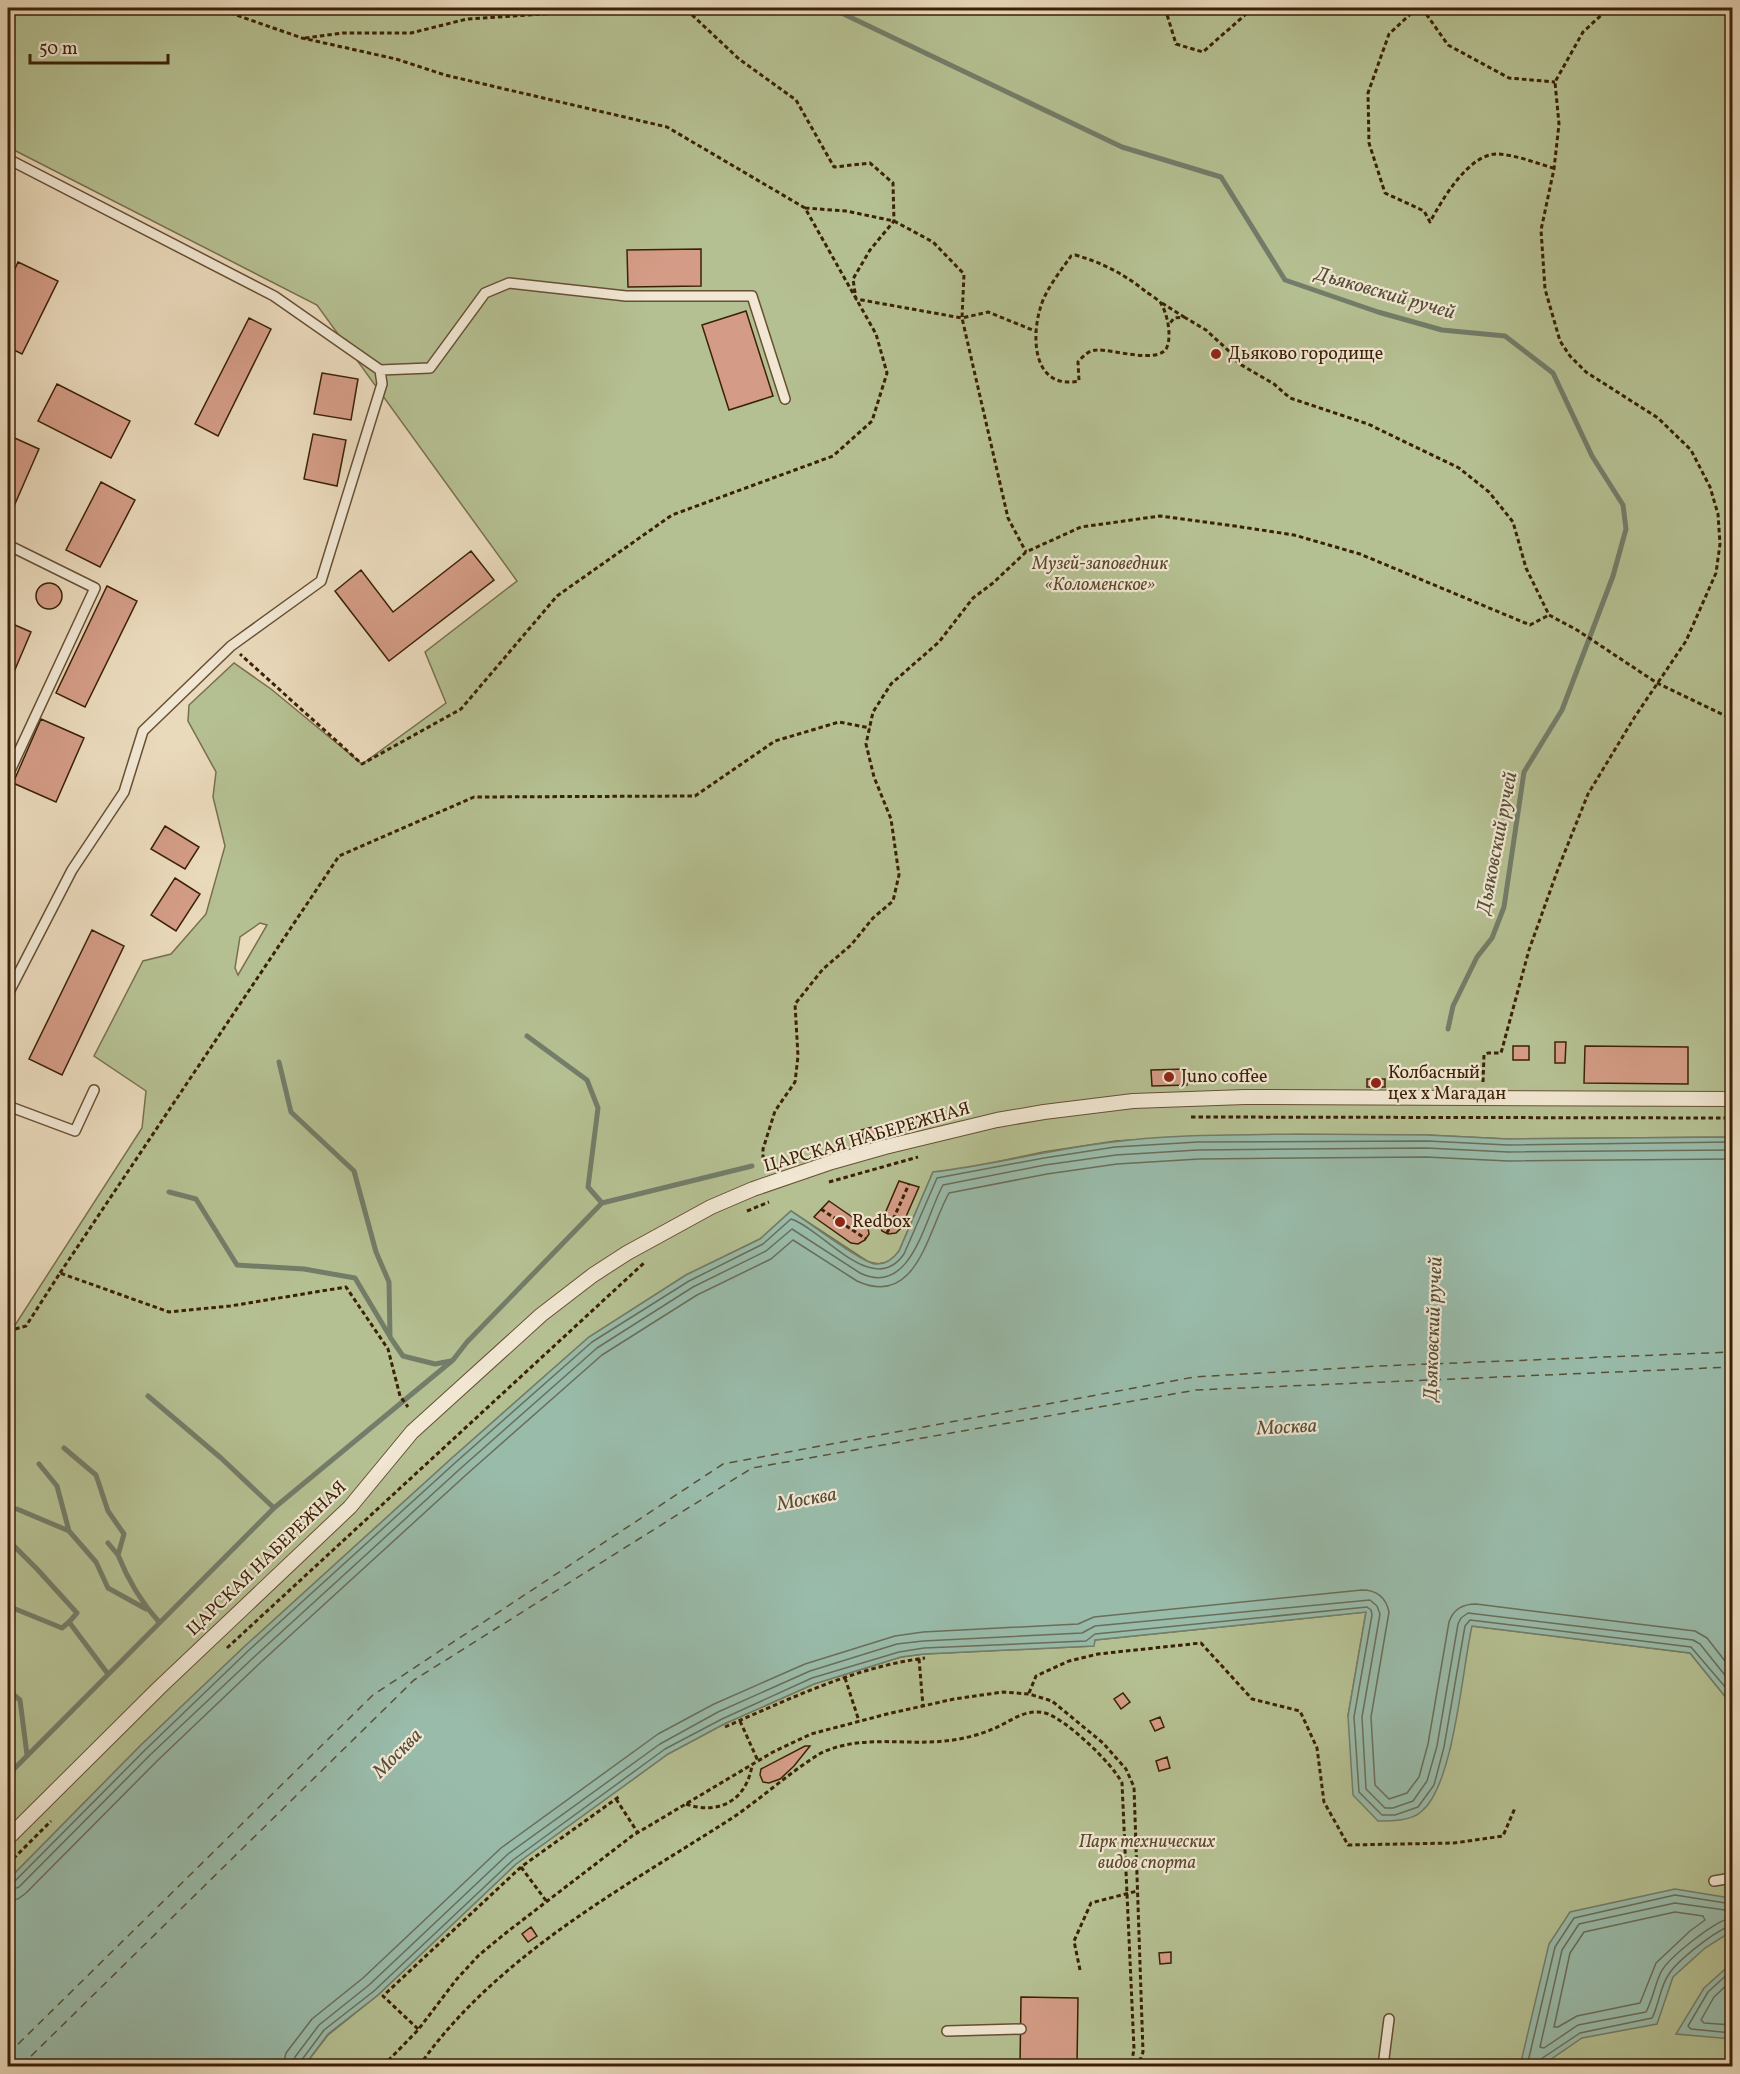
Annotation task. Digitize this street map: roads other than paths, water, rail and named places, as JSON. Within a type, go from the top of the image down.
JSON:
[{"type":"street","name":"ЦАРСКАЯ НАБЕРЕЖНАЯ","points":[[8,1838],[160,1687],[350,1507],[412,1432],[541,1315],[593,1275],[627,1253],[711,1207],[778,1180],[885,1147],[997,1120],[1098,1105],[1187,1098],[1732,1099]]},
{"type":"lane","points":[[8,159],[274,296],[380,370],[430,368],[485,293],[509,283],[626,296],[752,296],[785,399]]},
{"type":"lane","points":[[9,173],[17,164]]},
{"type":"lane","points":[[8,993],[72,870],[124,792],[143,731],[231,646],[321,581],[382,384],[380,370]]},
{"type":"lane","points":[[8,545],[95,588],[8,775]]},
{"type":"lane","points":[[8,1106],[75,1131],[94,1090]]},
{"type":"lane","points":[[1714,1881],[1732,1878]]},
{"type":"lane","points":[[1383,2067],[1389,2019]]},
{"type":"lane","points":[[947,2031],[1021,2029]]},
{"type":"water","name":"Москва","points":[[1204,1135],[1427,1135],[1508,1139],[1732,1137],[1732,1705],[1690,1653],[1472,1626],[1449,1752],[1433,1797],[1422,1811],[1413,1817],[1378,1821],[1353,1795],[1348,1716],[1366,1612],[1095,1640],[1094,1646],[901,1657],[814,1684],[724,1724],[668,1754],[516,1864],[378,1995],[328,2034],[304,2066],[8,2066],[8,1880],[141,1745],[244,1647],[589,1337],[686,1275],[760,1239],[791,1211],[858,1257],[875,1264],[883,1264],[899,1251],[933,1172],[1136,1139]]},
{"type":"water","points":[[1675,1889],[1730,1898],[1732,1931],[1705,1948],[1673,1977],[1657,2024],[1582,2038],[1541,2066],[1520,2066],[1549,1944],[1570,1912]]},
{"type":"water","points":[[1732,1963],[1732,2039],[1676,2034],[1704,1988]]},
{"type":"waterway","name":"Дьяковский ручей","points":[[831,8],[1122,147],[1221,177],[1285,280],[1378,312],[1442,330],[1505,336],[1553,373],[1592,456],[1623,505],[1626,529],[1613,576],[1562,710],[1524,772],[1504,907],[1492,938],[1477,957],[1453,1006],[1448,1029]]},
{"type":"waterway","points":[[527,1036],[587,1080],[598,1108],[588,1187],[602,1203]]},
{"type":"waterway","points":[[279,1062],[291,1112],[354,1171],[376,1252],[389,1282],[390,1337],[403,1356],[435,1364],[451,1361]]},
{"type":"waterway","points":[[8,1775],[274,1508],[453,1360],[467,1342],[602,1203],[752,1166]]},
{"type":"waterway","points":[[169,1192],[196,1199],[237,1265],[304,1269],[355,1278],[389,1335]]},
{"type":"waterway","points":[[148,1396],[221,1458],[274,1508]]},
{"type":"waterway","points":[[64,1448],[96,1475],[108,1511],[124,1534],[118,1555],[141,1599],[159,1622]]},
{"type":"waterway","points":[[39,1464],[57,1486],[69,1531],[96,1562],[108,1588],[146,1609]]},
{"type":"waterway","points":[[17,1509],[69,1531]]},
{"type":"waterway","points":[[8,1540],[77,1613],[69,1622],[108,1674]]},
{"type":"waterway","points":[[108,1543],[118,1555]]},
{"type":"waterway","points":[[8,1606],[62,1628],[69,1622]]},
{"type":"waterway","points":[[8,1690],[20,1700],[27,1755]]},
{"type":"place","name":"Дьяково городище","points":[[1216,354]]},
{"type":"place","name":"Juno coffee","points":[[1169,1077]]},
{"type":"place","name":"Колбасный цех x Магадан","points":[[1376,1083]]},
{"type":"place","name":"Redbox","points":[[840,1222]]},
{"type":"park label","name":"Музей-заповедник «Коломенское»","points":[[1100,574]]},
{"type":"park label","name":"Парк технических видов спорта","points":[[1147,1852]]}]
